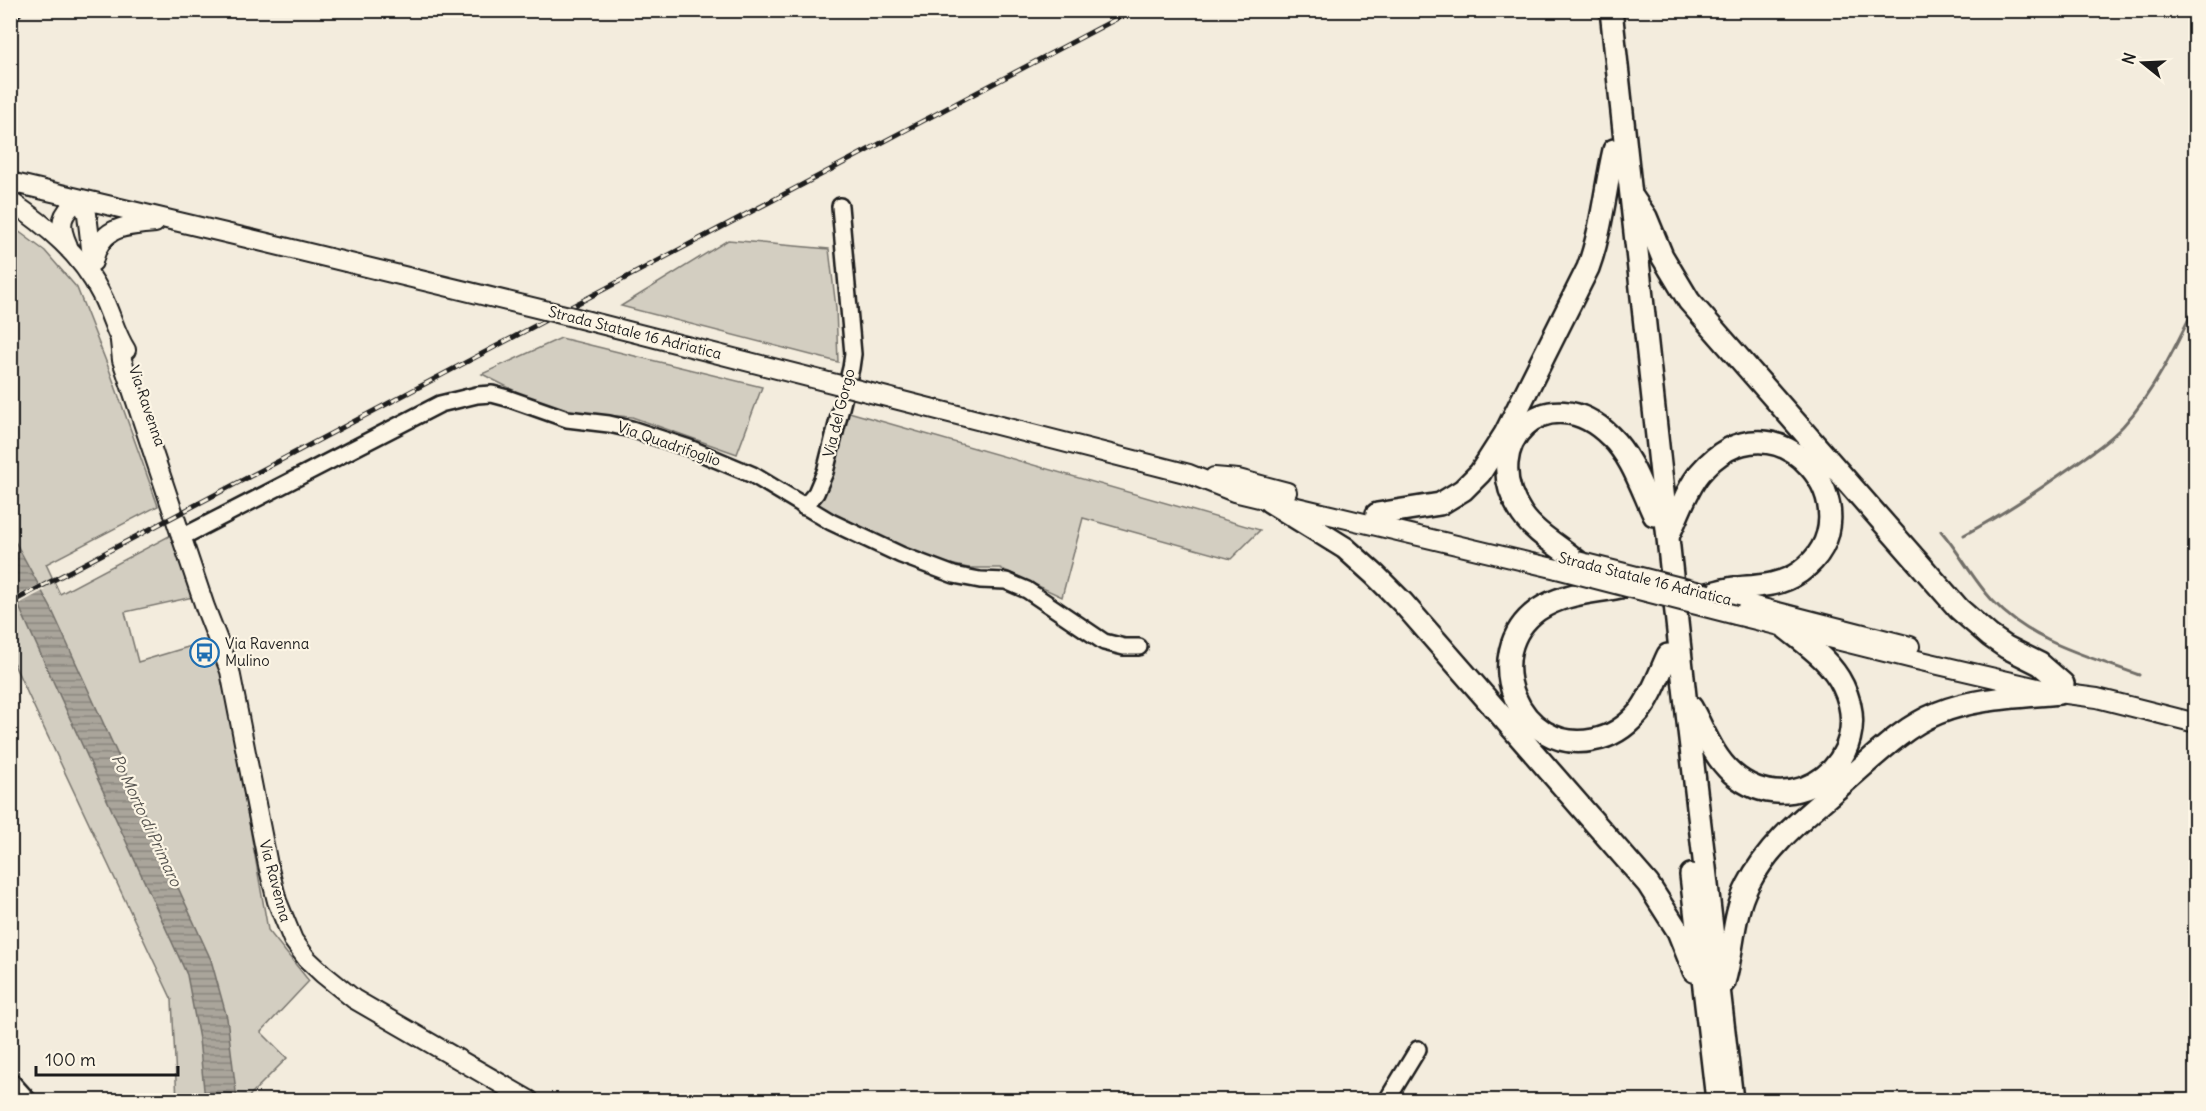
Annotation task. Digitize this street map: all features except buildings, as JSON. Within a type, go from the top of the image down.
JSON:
[{"type":"highway","points":[[1598,10],[1668,655],[1713,998],[1732,1101]]},
{"type":"highway","points":[[1611,10],[1685,696],[1713,998],[1717,1101]]},
{"type":"highway","points":[[1377,514],[1440,504],[1463,490],[1489,462],[1588,268],[1598,234],[1614,150]]},
{"type":"highway","points":[[1630,195],[1646,217],[1662,256],[1689,301],[1920,566],[1978,627],[2006,647],[2040,664],[2061,689]]},
{"type":"highway","points":[[1577,561],[1556,556],[1521,513],[1511,493],[1506,471],[1508,452],[1516,434],[1529,421],[1558,412],[1579,416],[1608,434],[1622,449],[1633,468],[1654,515]]},
{"type":"highway","points":[[1669,534],[1700,473],[1719,456],[1739,445],[1772,442],[1793,452],[1810,465],[1823,485],[1828,509],[1827,532],[1818,554],[1802,571],[1781,582],[1757,605],[1733,588],[1708,594]]},
{"type":"highway","points":[[1269,501],[1345,549],[1382,581],[1636,869],[1659,900],[1713,998]]},
{"type":"highway","points":[[1625,586],[1580,593],[1558,600],[1540,609],[1525,622],[1515,638],[1509,659],[1509,678],[1516,698],[1533,723],[1548,736],[1564,742],[1581,743],[1607,736],[1623,728],[1644,705],[1668,655]]},
{"type":"highway","points":[[1685,696],[1711,747],[1724,765],[1742,780],[1762,790],[1773,792],[1796,790],[1814,784],[1832,770],[1845,752],[1852,731],[1851,710],[1843,685],[1828,663],[1786,628]]},
{"type":"highway","points":[[1713,998],[1730,963],[1736,919],[1746,887],[1773,848],[1791,830],[1883,749],[1922,720],[1946,710],[1970,704],[2061,689]]},
{"type":"main road","points":[[10,182],[80,199]]},
{"type":"main road","name":"Strada Statale 16 Adriatica","points":[[80,199],[569,316],[1190,474],[1234,492],[1269,501],[1556,556]]},
{"type":"main road","name":"Via Ravenna","points":[[70,250],[64,238],[62,225],[68,209],[80,199],[87,214],[97,286]]},
{"type":"main road","name":"Via Ravenna","points":[[10,201],[45,226],[83,264],[97,286],[120,341],[130,357],[213,599],[221,645],[238,704],[272,883],[292,940],[307,959],[354,999],[529,1101]]},
{"type":"main road","points":[[93,262],[100,243],[106,235],[135,224],[173,221]]},
{"type":"main road","name":"Via Ravenna","points":[[120,341],[122,360],[205,607],[221,645]]},
{"type":"main road","name":"Strada Statale 16 Adriatica","points":[[1190,474],[1238,479],[1556,556],[1625,586],[1757,605],[2061,689],[2196,723]]},
{"type":"main road","name":"Strada Statale 16 Adriatica","points":[[1577,561],[1708,594]]},
{"type":"main road","name":"Strada Statale 16 Adriatica","points":[[1757,605],[1786,628],[2061,689]]},
{"type":"street","name":"Via del Gorgo","points":[[804,507],[816,493],[825,472],[853,354],[840,206]]},
{"type":"street","name":"Via Quadrifoglio","points":[[190,533],[440,404],[477,394],[492,394],[567,420],[609,424],[679,444],[753,475],[831,522],[930,568],[980,580],[1006,581],[1028,590],[1104,642],[1124,647],[1139,647]]},
{"type":"street","points":[[1387,1101],[1418,1049]]},
{"type":"street","points":[[10,1080],[28,1101]]},
{"type":"shaded area","points":[[14,228],[45,251],[77,288],[158,506],[46,564],[60,594],[171,535],[193,597],[125,612],[138,662],[208,641],[223,675],[268,930],[309,981],[261,1032],[287,1058],[250,1095],[250,1100],[177,1100],[172,1000],[11,658],[10,232]]},
{"type":"shaded area","points":[[728,240],[829,249],[836,308],[838,362],[621,306]]},
{"type":"shaded area","points":[[561,338],[762,387],[737,454],[632,417],[576,413],[523,395],[482,374]]},
{"type":"shaded area","points":[[849,412],[1260,530],[1231,559],[1083,518],[1062,597],[1000,568],[968,568],[928,559],[816,505],[824,497]]},
{"type":"water","name":"Po Morto di Primaro","points":[[10,532],[51,608],[211,960],[227,1018],[237,1100],[205,1100],[199,1039],[187,975],[11,589]]},
{"type":"pier","points":[[42,583],[45,590],[15,606],[12,598]]},
{"type":"waterway","points":[[1964,535],[2038,490],[2116,433],[2134,413],[2154,384],[2196,304]]},
{"type":"waterway","points":[[1941,531],[1986,593],[2008,615],[2042,637],[2061,646],[2139,675]]},
{"type":"railway","points":[[10,603],[1133,10]]},
{"type":"place","name":"Via Ravenna Mulino","points":[[204,653]]}]
